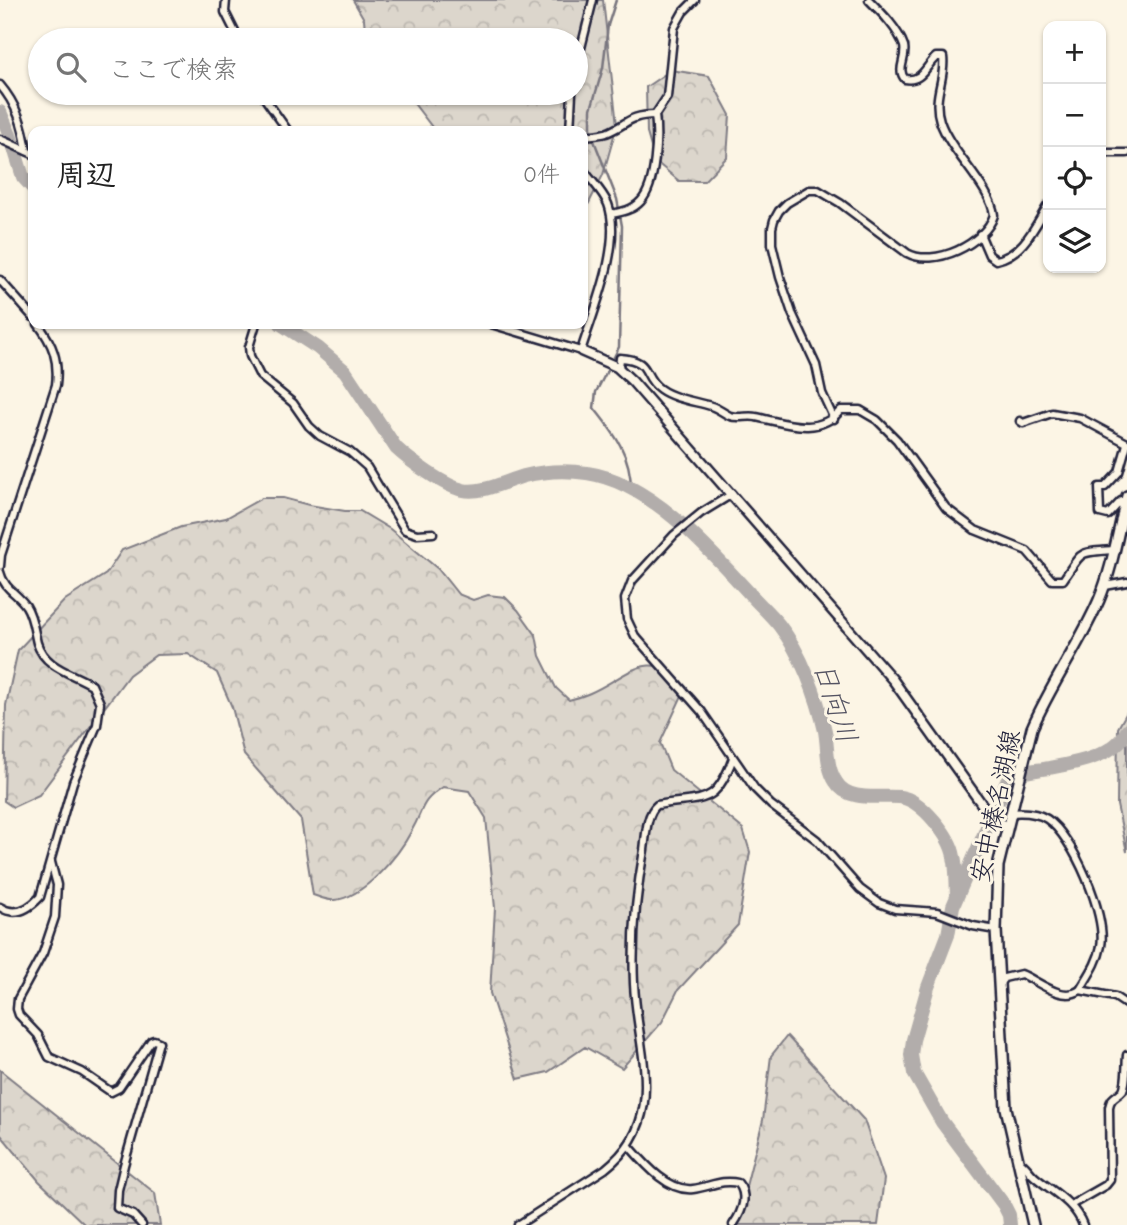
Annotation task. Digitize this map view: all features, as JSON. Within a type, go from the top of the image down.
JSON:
[{"type":"main road","name":"安中榛名湖線","points":[[1033,1225],[1006,1108],[996,930],[996,877],[1017,781],[1032,728],[1042,705],[1087,626],[1105,586],[1126,499]]},
{"type":"street","points":[[226,0],[225,12],[233,28]]},
{"type":"street","points":[[586,28],[593,0]]},
{"type":"street","points":[[611,214],[637,205],[648,188],[657,130],[655,115],[667,97],[674,28],[683,12],[695,0]]},
{"type":"street","points":[[834,419],[822,393],[816,365],[787,298],[776,262],[772,228],[779,211],[810,190],[818,190],[840,203],[907,253],[922,259],[936,258],[953,252],[980,234],[993,219],[994,211],[984,191],[959,158],[940,122],[937,97],[943,57],[936,57],[922,75],[915,79],[905,79],[901,75],[905,57],[902,43],[897,33],[869,0]]},
{"type":"street","points":[[0,85],[13,101],[19,114],[28,151]]},
{"type":"street","points":[[270,105],[284,126]]},
{"type":"street","points":[[570,126],[571,105]]},
{"type":"street","points":[[588,135],[606,133],[630,118],[655,115]]},
{"type":"street","points":[[3,143],[28,151]]},
{"type":"street","points":[[1106,153],[1127,153]]},
{"type":"street","points":[[588,175],[604,195],[611,214],[612,229],[608,260],[588,327]]},
{"type":"street","points":[[980,234],[989,255],[996,260],[1007,258],[1026,241],[1045,210]]},
{"type":"street","points":[[0,280],[28,311]]},
{"type":"street","points":[[0,566],[1,555],[56,385],[57,359],[42,329]]},
{"type":"street","points":[[255,329],[249,347],[250,356],[260,376],[293,403],[309,426],[320,436],[350,452],[367,467],[405,530],[417,534],[433,534]]},
{"type":"street","points":[[508,329],[581,351],[615,367],[732,494],[893,680],[986,810],[993,819],[1007,827]]},
{"type":"street","points":[[581,351],[588,329]]},
{"type":"street","points":[[615,367],[620,358],[634,359],[640,362],[657,387],[669,395],[714,407],[732,418],[753,416],[780,425],[805,425],[825,423],[834,419],[841,410],[860,410],[872,416],[897,440],[946,508],[975,530],[1027,551],[1052,580],[1063,580],[1072,563],[1084,553],[1114,550]]},
{"type":"street","points":[[1020,421],[1023,423],[1052,413],[1080,418],[1127,444],[1119,472],[1105,487],[1098,487],[1100,513],[1108,515],[1126,499]]},
{"type":"street","points":[[732,494],[701,513],[674,535],[632,581],[625,594],[625,613],[630,627],[642,646],[684,689],[761,795],[817,840],[860,889],[880,903],[895,909],[937,912],[996,930]]},
{"type":"street","points":[[0,572],[5,586],[27,608],[41,651],[49,662],[92,685],[100,703],[97,725],[73,782],[40,897],[32,906],[15,912],[5,911],[0,907]]},
{"type":"street","points":[[1105,586],[1127,582]]},
{"type":"street","points":[[518,1225],[605,1169],[629,1146],[641,1122],[645,1097],[643,1051],[634,984],[634,951],[639,878],[650,815],[657,805],[695,800],[715,793],[726,779],[733,758]]},
{"type":"street","points":[[999,984],[1004,978],[1021,974],[1059,992],[1075,994],[1094,965],[1101,944],[1100,919],[1093,892],[1067,841],[1056,826],[1041,816],[1010,813]]},
{"type":"street","points":[[51,862],[57,885],[55,917],[43,953],[18,999],[17,1009],[19,1015],[38,1035],[49,1057],[82,1072],[111,1092],[119,1088],[151,1041],[159,1042],[124,1166],[116,1205],[133,1215],[142,1225]]},
{"type":"street","points":[[1080,990],[1115,998],[1127,1005]]},
{"type":"street","points":[[1071,1205],[1110,1180],[1109,1107],[1112,1098],[1124,1088],[1127,1055]]},
{"type":"street","points":[[629,1146],[643,1163],[678,1187],[695,1189],[727,1181],[738,1183],[743,1191],[743,1203],[733,1225]]},
{"type":"street","points":[[1017,1160],[1071,1205],[1079,1214],[1083,1225]]},
{"type":"green space","points":[[353,0],[603,0],[617,125],[603,175],[588,205],[588,126],[431,126],[415,105],[588,105],[588,28],[365,28],[364,19]]},
{"type":"green space","points":[[671,70],[709,76],[730,115],[727,157],[704,181],[679,181],[655,161],[647,133],[646,87]]},
{"type":"green space","points":[[262,498],[283,498],[309,505],[360,511],[390,529],[438,569],[458,594],[473,600],[488,595],[505,597],[536,635],[540,656],[556,688],[569,700],[590,693],[628,672],[650,666],[661,667],[673,674],[686,687],[660,743],[671,770],[743,829],[750,852],[738,925],[678,990],[662,1022],[622,1068],[585,1047],[548,1072],[518,1079],[490,993],[495,908],[486,818],[469,791],[443,787],[430,797],[390,863],[357,892],[334,900],[313,895],[301,820],[244,755],[232,707],[217,673],[188,654],[156,655],[129,675],[39,795],[13,807],[4,801],[6,705],[18,650],[65,600],[106,574],[122,550],[181,527],[226,518]]},
{"type":"green space","points":[[1127,712],[1127,852],[1117,805],[1118,728]]},
{"type":"green space","points":[[787,1036],[864,1120],[884,1179],[878,1225],[736,1225],[763,1120],[771,1056]]},
{"type":"green space","points":[[0,1070],[155,1193],[160,1225],[85,1225],[39,1181],[0,1134]]},
{"type":"waterway","points":[[612,361],[619,347],[622,226],[617,199],[591,133],[591,109],[603,68],[608,25],[616,0]]},
{"type":"waterway","name":"日向川","points":[[0,112],[23,177],[28,182]]},
{"type":"waterway","name":"日向川","points":[[289,329],[318,348],[345,371],[396,448],[446,484],[470,491],[539,473],[587,473],[633,489],[677,520],[716,557],[787,636],[818,704],[829,764],[841,789],[865,797],[900,797],[926,812],[952,849],[957,894]]},
{"type":"waterway","points":[[609,367],[596,392],[594,408],[625,455],[631,489]]},
{"type":"waterway","name":"日向川","points":[[1010,1225],[1004,1205],[942,1122],[914,1073],[911,1055],[913,1040],[928,987],[948,935],[953,906],[1007,781],[1022,773],[1070,764],[1103,753],[1121,740],[1127,731]]}]
